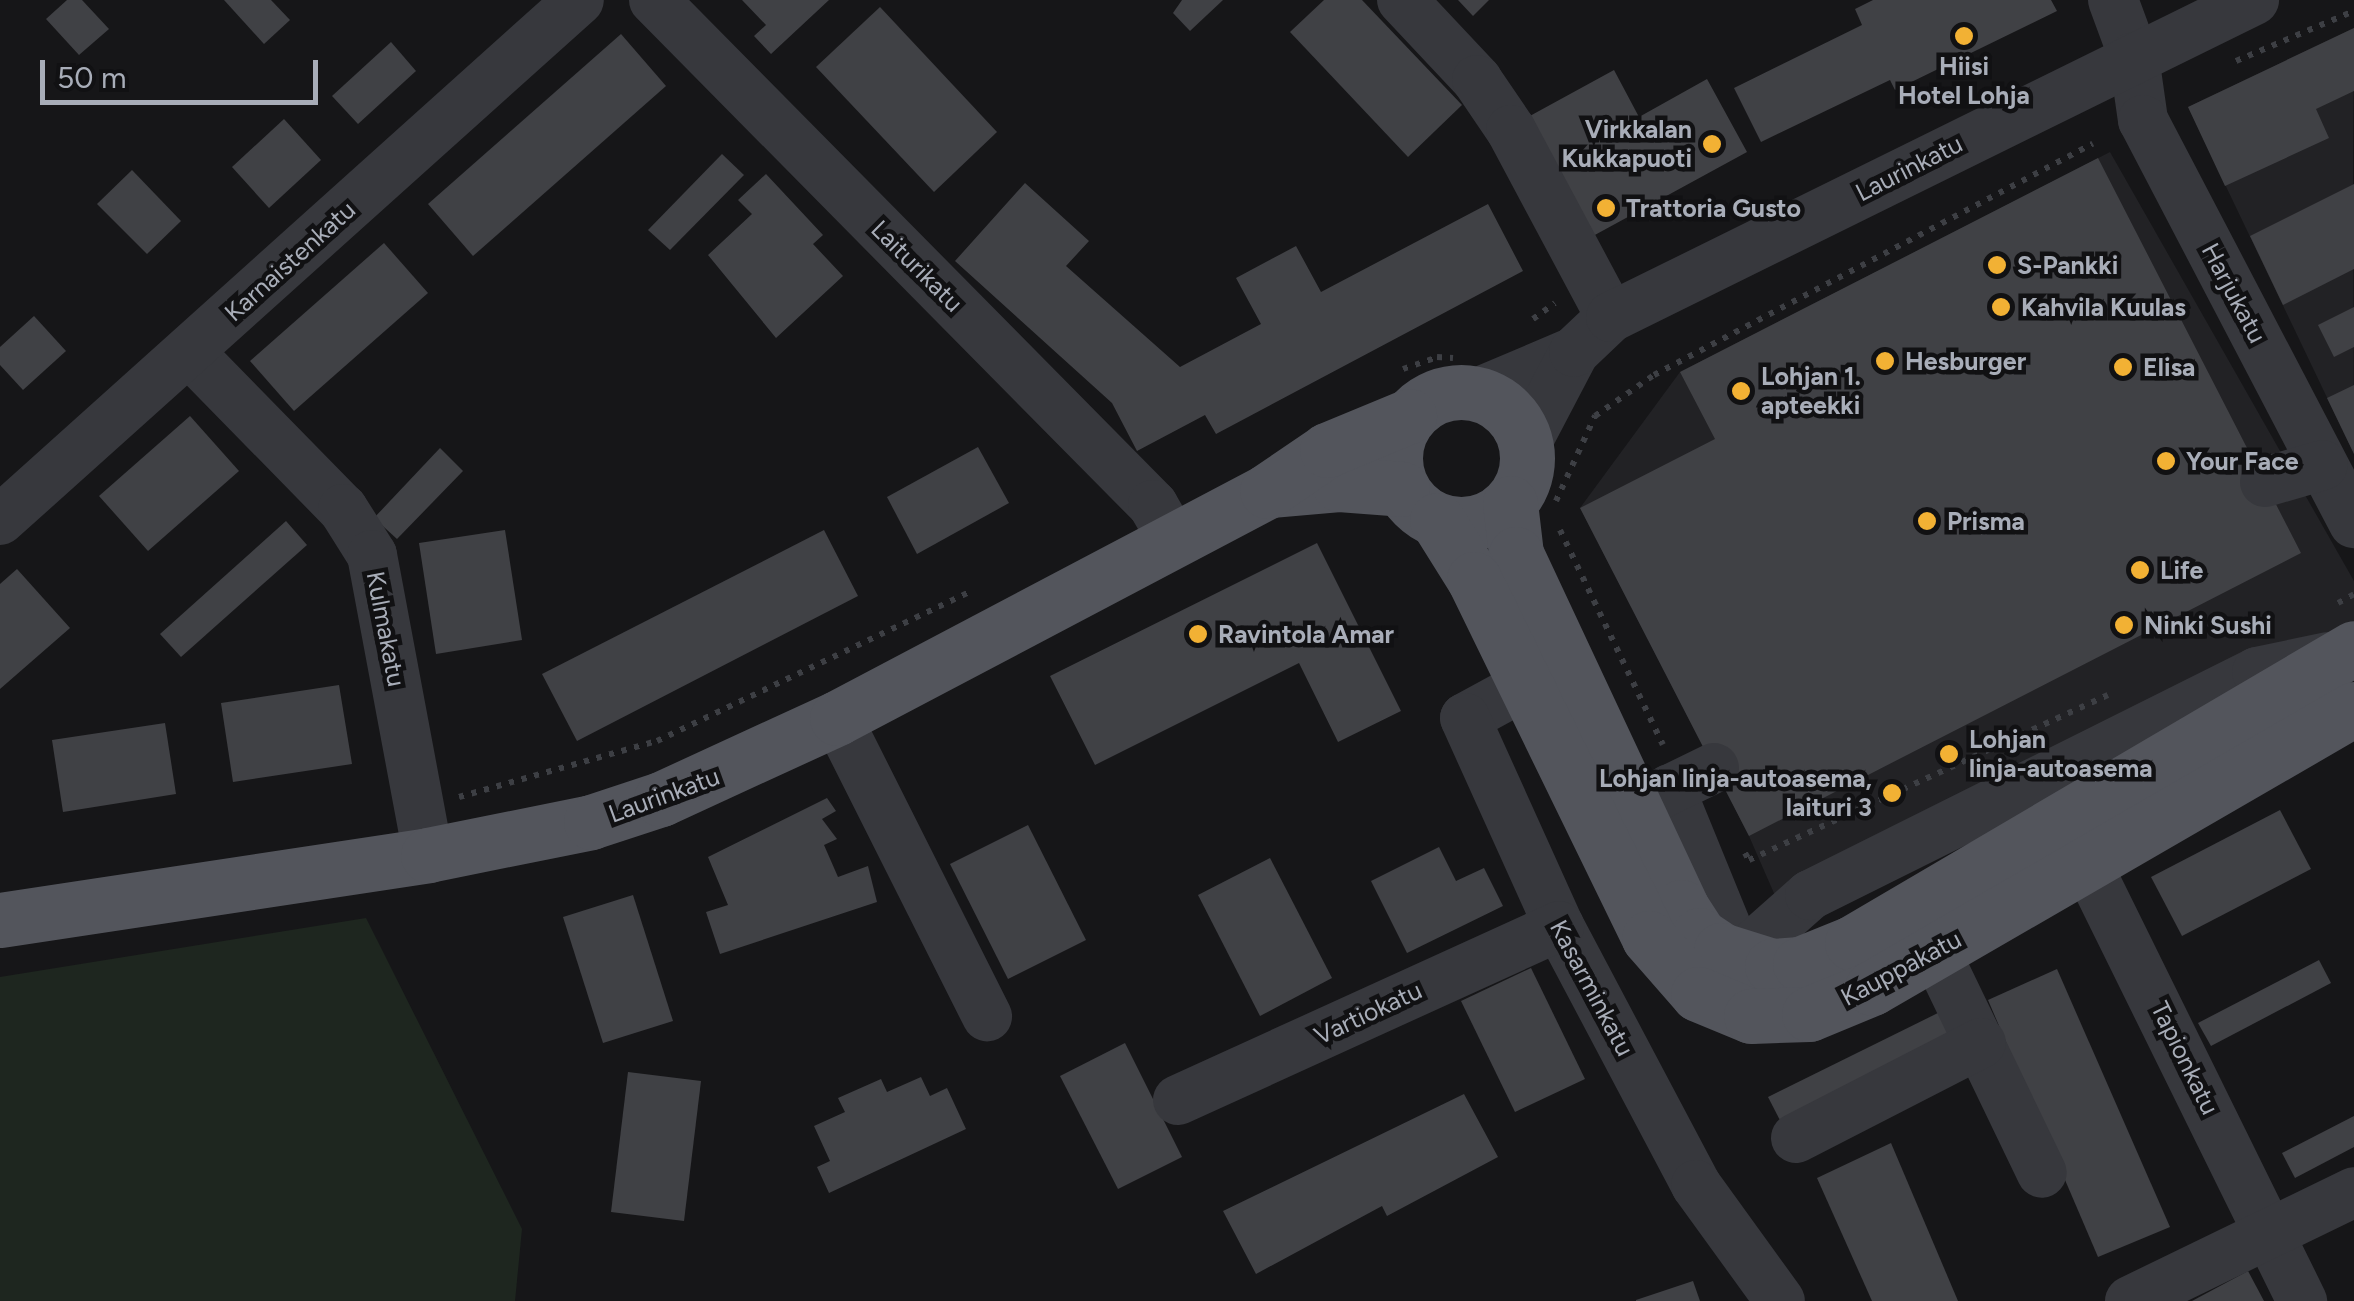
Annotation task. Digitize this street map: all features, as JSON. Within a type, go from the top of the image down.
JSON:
[{"type":"main road","points":[[1477,394],[1508,412],[1526,444],[1524,475],[1510,503],[1476,523],[1419,505],[1395,452],[1409,416],[1440,395],[1477,394]]},
{"type":"main road","name":"Laurinkatu","points":[[0,920],[425,831],[591,822],[660,799],[838,718],[1267,490],[1327,450],[1409,416]]},
{"type":"main road","name":"Laurinkatu","points":[[1267,490],[1339,484],[1419,505]]},
{"type":"main road","name":"Kauppakatu","points":[[1510,503],[1516,554],[1677,786],[1699,934],[1739,958],[1772,966],[1800,964],[1852,943],[2351,650]]},
{"type":"main road","name":"Kauppakatu","points":[[1419,505],[1474,578],[1649,938],[1698,994],[1751,1016],[1808,1014],[1872,988],[2354,709]]},
{"type":"street","name":"Karnaistenkatu","points":[[0,520],[578,0]]},
{"type":"street","name":"Laiturikatu","points":[[654,0],[1153,504],[1173,539]]},
{"type":"street","points":[[1402,0],[1477,80],[1511,130],[1611,317]]},
{"type":"street","name":"Harjukatu","points":[[2114,0],[2134,57],[2143,120],[2354,523]]},
{"type":"street","name":"Laurinkatu","points":[[1526,444],[1574,352],[1611,317],[2254,0]]},
{"type":"street","name":"Kulmakatu","points":[[189,352],[342,509],[372,554],[425,831]]},
{"type":"street","name":"Laurinkatu","points":[[1477,394],[1574,352]]},
{"type":"street","points":[[2265,482],[2323,464]]},
{"type":"street","name":"Kauppakatu","points":[[1739,958],[1810,896],[1881,860],[2257,672],[2351,650]]},
{"type":"street","name":"Kasarminkatu","points":[[1524,686],[1465,718],[1559,926],[1696,1185],[1780,1301]]},
{"type":"street","points":[[838,718],[987,1016]]},
{"type":"street","name":"Tapionkatu","points":[[2063,818],[2090,865],[2302,1301]]},
{"type":"street","name":"Vartiokatu","points":[[1178,1100],[1559,926]]},
{"type":"street","points":[[1935,951],[2042,1174]]},
{"type":"street","points":[[1796,1138],[1981,1043]]},
{"type":"street","points":[[2130,1301],[2354,1192]]},
{"type":"path","points":[[2218,69],[2354,10]]},
{"type":"path","points":[[1677,786],[1673,765],[1551,512],[1595,416],[1654,374],[2093,144]]},
{"type":"path","points":[[425,831],[657,741],[976,589]]},
{"type":"path","points":[[1740,846],[1749,860],[1758,855]]},
{"type":"shaded area","points":[[2354,28],[2353,160],[2354,454],[2188,107]]},
{"type":"shaded area","points":[[2110,152],[2354,581],[2354,622],[1790,930],[1749,836],[1580,508],[1680,372]]},
{"type":"shaded area","points":[[366,918],[522,1229],[515,1301],[0,1301],[0,977]]},
{"type":"building","points":[[67,0],[82,0],[109,29],[79,55],[46,19]]},
{"type":"building","points":[[224,0],[271,0],[290,20],[264,44]]},
{"type":"building","points":[[742,0],[829,0],[771,54],[754,36],[766,25]]},
{"type":"building","points":[[1182,0],[1223,0],[1190,31],[1173,13]]},
{"type":"building","points":[[1324,0],[1362,0],[1462,105],[1408,157],[1290,32]]},
{"type":"building","points":[[1458,0],[1489,0],[1473,16]]},
{"type":"building","points":[[1873,0],[2051,0],[2057,11],[1895,90],[1890,80],[1761,142],[1734,88],[1862,25],[1855,9]]},
{"type":"building","points":[[880,7],[997,132],[934,192],[816,67]]},
{"type":"building","points":[[2354,28],[2354,91],[2316,109],[2329,138],[2225,186],[2188,107]]},
{"type":"building","points":[[621,34],[666,86],[473,256],[428,204]]},
{"type":"building","points":[[391,42],[416,71],[358,124],[332,96]]},
{"type":"building","points":[[1614,70],[1639,117],[1707,79],[1747,152],[1593,236],[1528,117]]},
{"type":"building","points":[[284,119],[321,160],[269,208],[232,167]]},
{"type":"building","points":[[722,154],[744,175],[670,250],[648,230]]},
{"type":"building","points":[[2098,158],[2301,553],[1749,836],[1580,508],[1715,439],[1680,372]]},
{"type":"building","points":[[132,170],[181,221],[147,254],[97,204]]},
{"type":"building","points":[[766,174],[823,235],[813,244],[843,276],[776,338],[708,255],[752,214],[738,200]]},
{"type":"building","points":[[1025,183],[1089,241],[1066,266],[1180,367],[1261,324],[1236,278],[1296,246],[1321,292],[1488,204],[1523,271],[1216,434],[1205,415],[1137,451],[1112,403],[955,261]]},
{"type":"building","points":[[2354,184],[2354,269],[2283,305],[2250,236]]},
{"type":"building","points":[[384,243],[428,293],[294,411],[250,361]]},
{"type":"building","points":[[2354,307],[2354,347],[2334,357],[2318,325]]},
{"type":"building","points":[[34,316],[66,351],[23,390],[0,365],[0,347]]},
{"type":"building","points":[[2354,385],[2354,454],[2327,398]]},
{"type":"building","points":[[190,416],[239,471],[148,551],[99,496]]},
{"type":"building","points":[[978,447],[1009,503],[917,554],[887,497]]},
{"type":"building","points":[[440,448],[463,471],[397,539],[374,518]]},
{"type":"building","points":[[286,521],[307,545],[181,657],[160,634]]},
{"type":"building","points":[[505,530],[522,640],[436,654],[419,543]]},
{"type":"building","points":[[824,530],[858,596],[577,741],[542,674]]},
{"type":"building","points":[[1317,543],[1401,711],[1338,742],[1299,663],[1095,765],[1050,676]]},
{"type":"building","points":[[17,569],[70,628],[0,689],[0,584]]},
{"type":"building","points":[[339,685],[352,764],[233,782],[221,703]]},
{"type":"building","points":[[165,723],[176,794],[63,812],[52,740]]},
{"type":"building","points":[[827,798],[836,811],[822,819],[837,839],[824,845],[838,877],[868,866],[877,902],[720,954],[706,912],[728,905],[708,857]]},
{"type":"building","points":[[2280,810],[2311,869],[2182,936],[2151,877]]},
{"type":"building","points":[[1028,825],[1086,940],[1008,979],[950,864]]},
{"type":"building","points":[[1439,847],[1456,881],[1484,868],[1503,906],[1407,953],[1371,881]]},
{"type":"building","points":[[1270,858],[1332,978],[1260,1016],[1198,895]]},
{"type":"building","points":[[633,895],[673,1021],[603,1043],[563,917]]},
{"type":"building","points":[[2319,960],[2331,983],[2211,1046],[2198,1023]]},
{"type":"building","points":[[1531,968],[1585,1079],[1515,1112],[1461,1001]]},
{"type":"building","points":[[2057,969],[2170,1227],[2098,1257],[1988,1000]]},
{"type":"building","points":[[1946,1009],[1959,1036],[1782,1124],[1768,1097]]},
{"type":"building","points":[[1125,1043],[1182,1157],[1118,1189],[1060,1076]]},
{"type":"building","points":[[628,1072],[701,1081],[684,1221],[611,1212]]},
{"type":"building","points":[[921,1077],[930,1096],[947,1088],[966,1129],[829,1193],[817,1167],[830,1161],[814,1126],[845,1112],[838,1098],[881,1079],[887,1092]]},
{"type":"building","points":[[1464,1094],[1498,1157],[1387,1216],[1382,1206],[1256,1274],[1223,1211]]},
{"type":"building","points":[[2354,1116],[2354,1147],[2295,1178],[2282,1153]]},
{"type":"building","points":[[1891,1143],[1958,1301],[1872,1301],[1817,1178]]},
{"type":"building","points":[[2248,1271],[2264,1301],[2192,1301]]},
{"type":"building","points":[[1693,1281],[1700,1301],[1636,1301],[1636,1300]]},
{"type":"place","name":"Hiisi Hotel Lohja","points":[[1964,36]]},
{"type":"place","name":"Virkkalan Kukkapuoti","points":[[1712,144]]},
{"type":"place","name":"Trattoria Gusto","points":[[1606,208]]},
{"type":"place","name":"S-Pankki","points":[[1997,265]]},
{"type":"place","name":"Kahvila Kuulas","points":[[2001,307]]},
{"type":"place","name":"Hesburger","points":[[1885,361]]},
{"type":"place","name":"Elisa","points":[[2123,367]]},
{"type":"place","name":"Lohjan 1. apteekki","points":[[1741,391]]},
{"type":"place","name":"Your Face","points":[[2166,461]]},
{"type":"place","name":"Prisma","points":[[1927,521]]},
{"type":"place","name":"Life","points":[[2140,570]]},
{"type":"place","name":"Ninki Sushi","points":[[2124,625]]},
{"type":"place","name":"Ravintola Amar","points":[[1198,634]]},
{"type":"place","name":"Lohjan linja-autoasema","points":[[1949,754]]},
{"type":"place","name":"Lohjan linja-autoasema, laituri 3","points":[[1892,793]]}]
